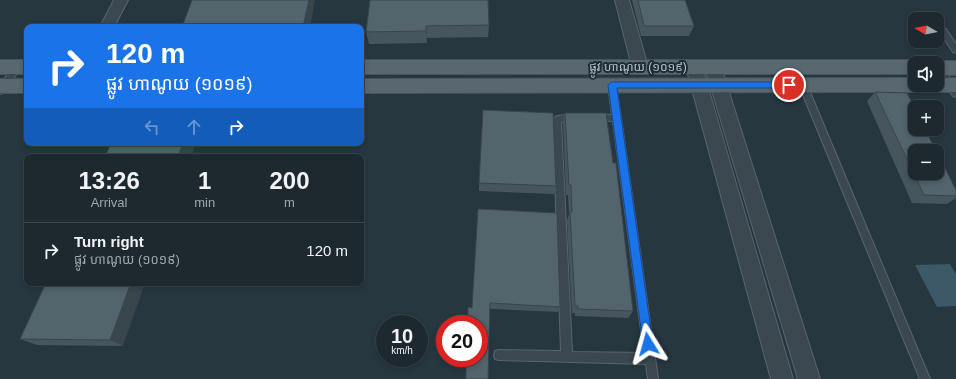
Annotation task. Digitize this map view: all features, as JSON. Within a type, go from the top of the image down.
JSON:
[{"type":"main road","name":"ផ្លូវ ហាណូយ (១០១៩)","points":[[364,67],[908,67]]},
{"type":"main road","name":"ផ្លូវ ហាណូយ (១០១៩)","points":[[364,86],[908,85]]},
{"type":"main road","points":[[1,88],[24,86]]},
{"type":"street","points":[[109,24],[121,0]]},
{"type":"street","points":[[622,0],[640,67]]},
{"type":"street","points":[[694,67],[782,379]]},
{"type":"street","points":[[713,67],[810,379]]},
{"type":"lane","points":[[944,32],[956,50]]},
{"type":"lane","points":[[1,88],[15,67]]},
{"type":"lane","points":[[612,85],[652,379]]},
{"type":"lane","points":[[803,85],[925,379]]},
{"type":"lane","points":[[567,357],[557,118],[617,118]]},
{"type":"lane","points":[[500,355],[650,359]]},
{"type":"water","points":[[950,264],[956,274],[956,306],[937,307],[915,265]]},
{"type":"building","points":[[192,0],[309,0],[304,24],[183,24]]},
{"type":"building","points":[[370,0],[488,0],[489,25],[426,26],[426,31],[366,32]]},
{"type":"building","points":[[638,0],[685,0],[694,26],[644,26]]},
{"type":"building","points":[[875,92],[907,93],[910,100],[908,100],[908,136],[928,136],[932,144],[908,144],[908,161]]},
{"type":"building","points":[[483,110],[553,113],[556,186],[479,183]]},
{"type":"building","points":[[565,113],[606,113],[613,163],[616,163],[633,311],[578,309],[578,306],[575,306],[570,212],[572,212],[571,185],[569,185]]},
{"type":"building","points":[[110,146],[182,146],[179,154],[106,154]]},
{"type":"building","points":[[944,166],[956,190],[956,196],[924,195],[917,180],[944,180]]},
{"type":"building","points":[[478,209],[557,213],[560,307],[490,303],[488,379],[466,379],[466,367],[488,367],[488,315],[468,315],[468,307],[472,308]]},
{"type":"building","points":[[45,286],[130,286],[110,340],[20,339]]},
{"type":"route","points":[[648,344],[612,85],[789,85]]}]
